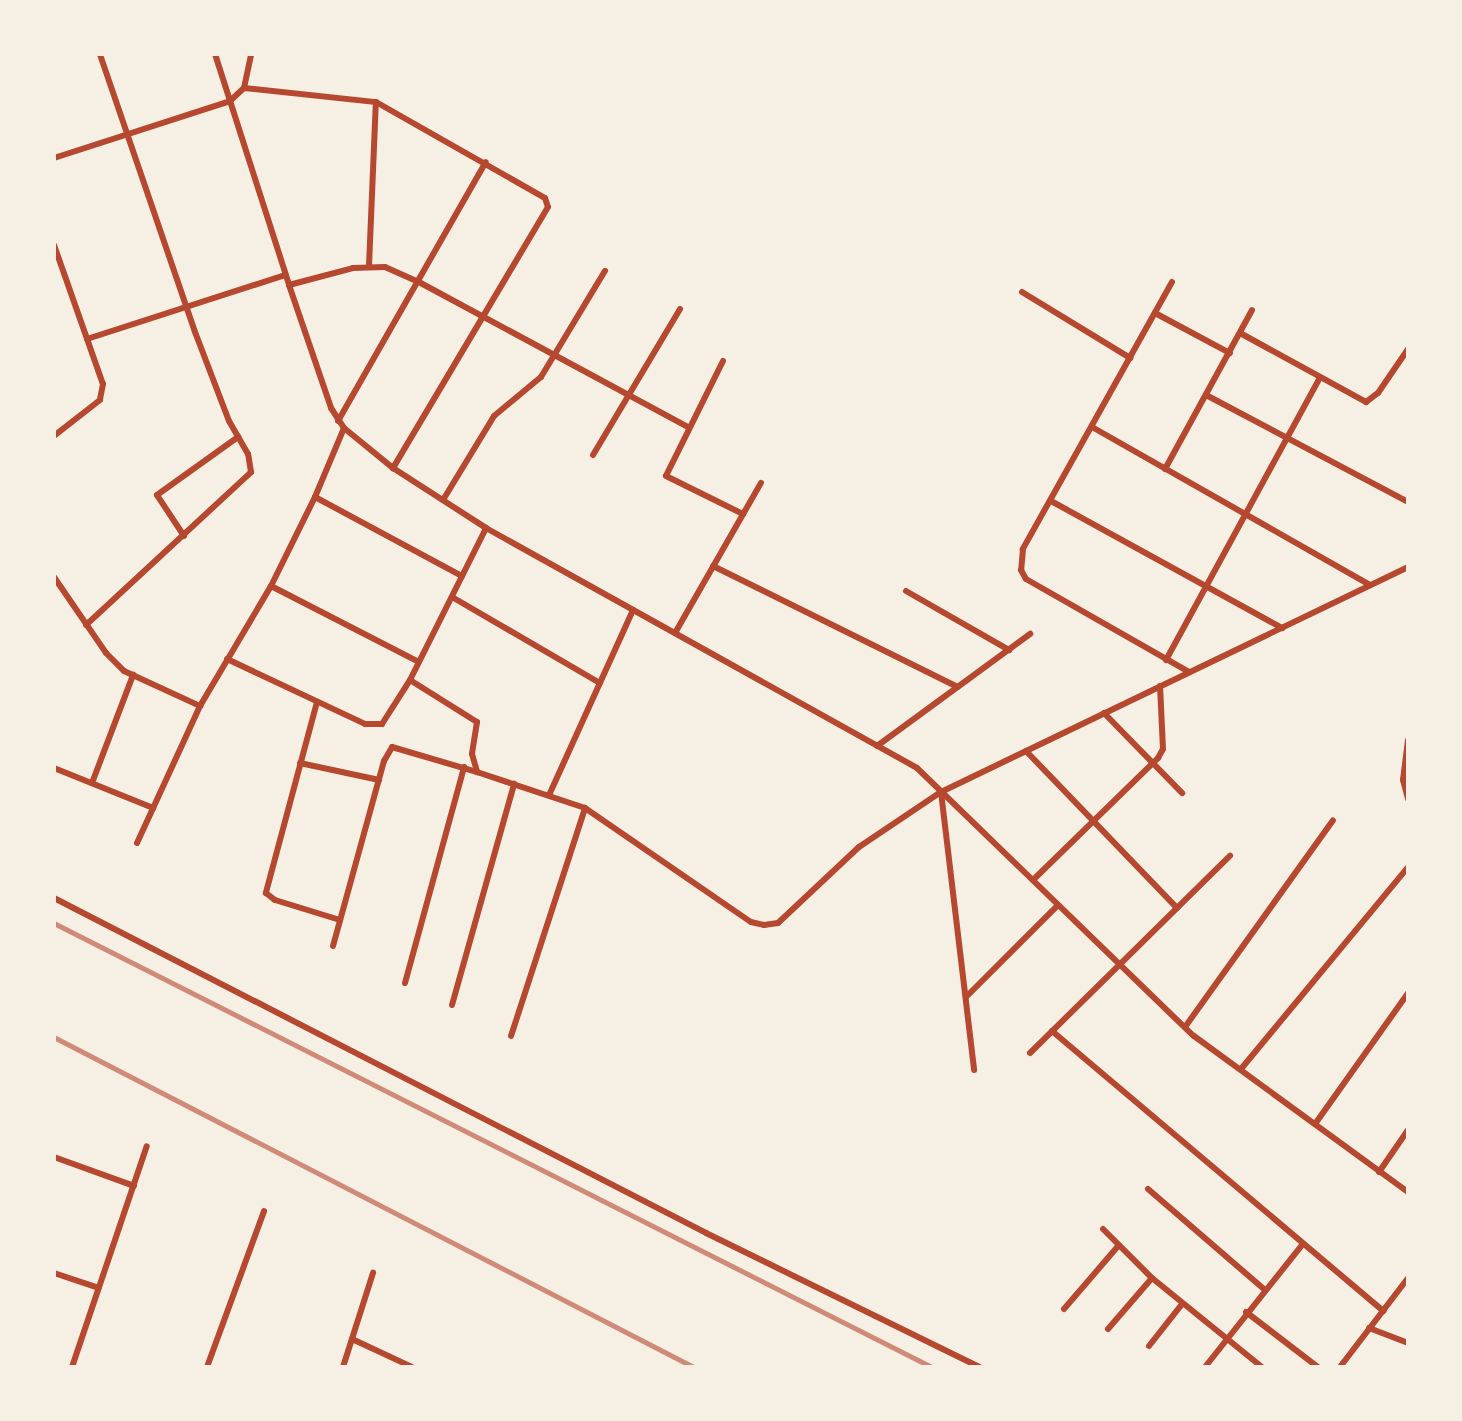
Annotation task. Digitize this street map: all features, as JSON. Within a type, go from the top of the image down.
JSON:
[{"type":"street","points":[[86,625],[251,472],[187,306],[100,54]]},
{"type":"street","points":[[215,54],[285,275],[338,421],[344,428],[393,468],[486,528],[917,768],[1185,1027],[1408,1192]]},
{"type":"street","points":[[54,158],[230,101],[244,88],[251,54]]},
{"type":"street","points":[[244,88],[376,102],[540,192],[548,207],[393,468]]},
{"type":"street","points":[[369,266],[376,102]]},
{"type":"street","points":[[338,421],[486,162]]},
{"type":"street","points":[[54,245],[87,339],[102,393],[94,406],[54,436]]},
{"type":"street","points":[[289,285],[369,266],[418,281],[688,427]]},
{"type":"street","points":[[443,500],[494,416],[533,385],[556,356],[606,271]]},
{"type":"street","points":[[87,339],[285,275]]},
{"type":"street","points":[[1172,282],[1023,549],[1021,570],[1026,579],[1189,673]]},
{"type":"street","points":[[1023,292],[1130,358]]},
{"type":"street","points":[[593,456],[626,394],[680,309]]},
{"type":"street","points":[[1165,469],[1252,310]]},
{"type":"street","points":[[1155,313],[1230,353]]},
{"type":"street","points":[[1240,333],[1358,400],[1372,400],[1408,349]]},
{"type":"street","points":[[723,361],[666,476],[743,514]]},
{"type":"street","points":[[1166,660],[1209,588],[1320,378]]},
{"type":"street","points":[[1206,395],[1408,502]]},
{"type":"street","points":[[1092,427],[1370,585]]},
{"type":"street","points":[[137,843],[201,706],[271,586],[316,497],[344,428]]},
{"type":"street","points":[[184,536],[157,495],[238,438]]},
{"type":"street","points":[[676,634],[761,483]]},
{"type":"street","points":[[316,497],[462,576]]},
{"type":"street","points":[[1051,501],[1282,628]]},
{"type":"street","points":[[227,659],[365,724],[382,724],[410,680],[486,528]]},
{"type":"street","points":[[713,566],[958,687]]},
{"type":"street","points":[[333,946],[379,780],[392,747],[550,793],[585,808],[751,922],[764,925],[778,923],[859,847],[941,792],[1408,567]]},
{"type":"street","points":[[54,577],[106,653],[134,675],[201,706]]},
{"type":"street","points":[[271,586],[419,662]]},
{"type":"street","points":[[906,591],[1009,650]]},
{"type":"street","points":[[452,597],[600,683]]},
{"type":"street","points":[[550,793],[633,610]]},
{"type":"street","points":[[877,746],[1030,634]]},
{"type":"street","points":[[92,783],[134,675]]},
{"type":"street","points":[[410,680],[477,722],[472,754],[477,772]]},
{"type":"street","points":[[1033,880],[1153,763],[1163,749],[1160,686]]},
{"type":"street","points":[[317,702],[266,893],[275,900],[340,920]]},
{"type":"street","points":[[1104,713],[1182,793]]},
{"type":"street","points":[[1408,740],[1403,780],[1408,799]]},
{"type":"street","points":[[1026,751],[1177,908]]},
{"type":"street","points":[[300,763],[379,780]]},
{"type":"street","points":[[405,983],[464,767]]},
{"type":"street","points":[[54,768],[153,808]]},
{"type":"street","points":[[452,1005],[514,784]]},
{"type":"street","points":[[941,792],[974,1070]]},
{"type":"street","points":[[511,1036],[585,808]]},
{"type":"street","points":[[1185,1027],[1333,820]]},
{"type":"street","points":[[1030,1053],[1230,856]]},
{"type":"street","points":[[1241,1069],[1408,867]]},
{"type":"street","points":[[54,898],[706,1233],[980,1367]]},
{"type":"street","points":[[966,997],[1058,905]]},
{"type":"street","points":[[1315,1124],[1408,993]]},
{"type":"street","points":[[1052,1031],[1382,1311]]},
{"type":"street","points":[[1379,1172],[1408,1130]]},
{"type":"street","points":[[72,1367],[147,1146]]},
{"type":"street","points":[[54,1157],[134,1186]]},
{"type":"street","points":[[1148,1189],[1265,1290]]},
{"type":"street","points":[[207,1367],[264,1211]]},
{"type":"street","points":[[1103,1229],[1152,1278],[1224,1339],[1262,1367]]},
{"type":"street","points":[[1205,1367],[1224,1339],[1303,1244]]},
{"type":"street","points":[[1064,1309],[1119,1245]]},
{"type":"street","points":[[54,1273],[99,1288]]},
{"type":"street","points":[[343,1367],[373,1273]]},
{"type":"street","points":[[1108,1329],[1152,1278]]},
{"type":"street","points":[[1340,1367],[1408,1278]]},
{"type":"street","points":[[1149,1346],[1182,1304]]},
{"type":"street","points":[[1246,1312],[1318,1367]]},
{"type":"street","points":[[1369,1328],[1408,1343]]},
{"type":"street","points":[[352,1339],[412,1367]]},
{"type":"railway","points":[[54,923],[932,1367]]},
{"type":"railway","points":[[54,1037],[694,1367]]}]
